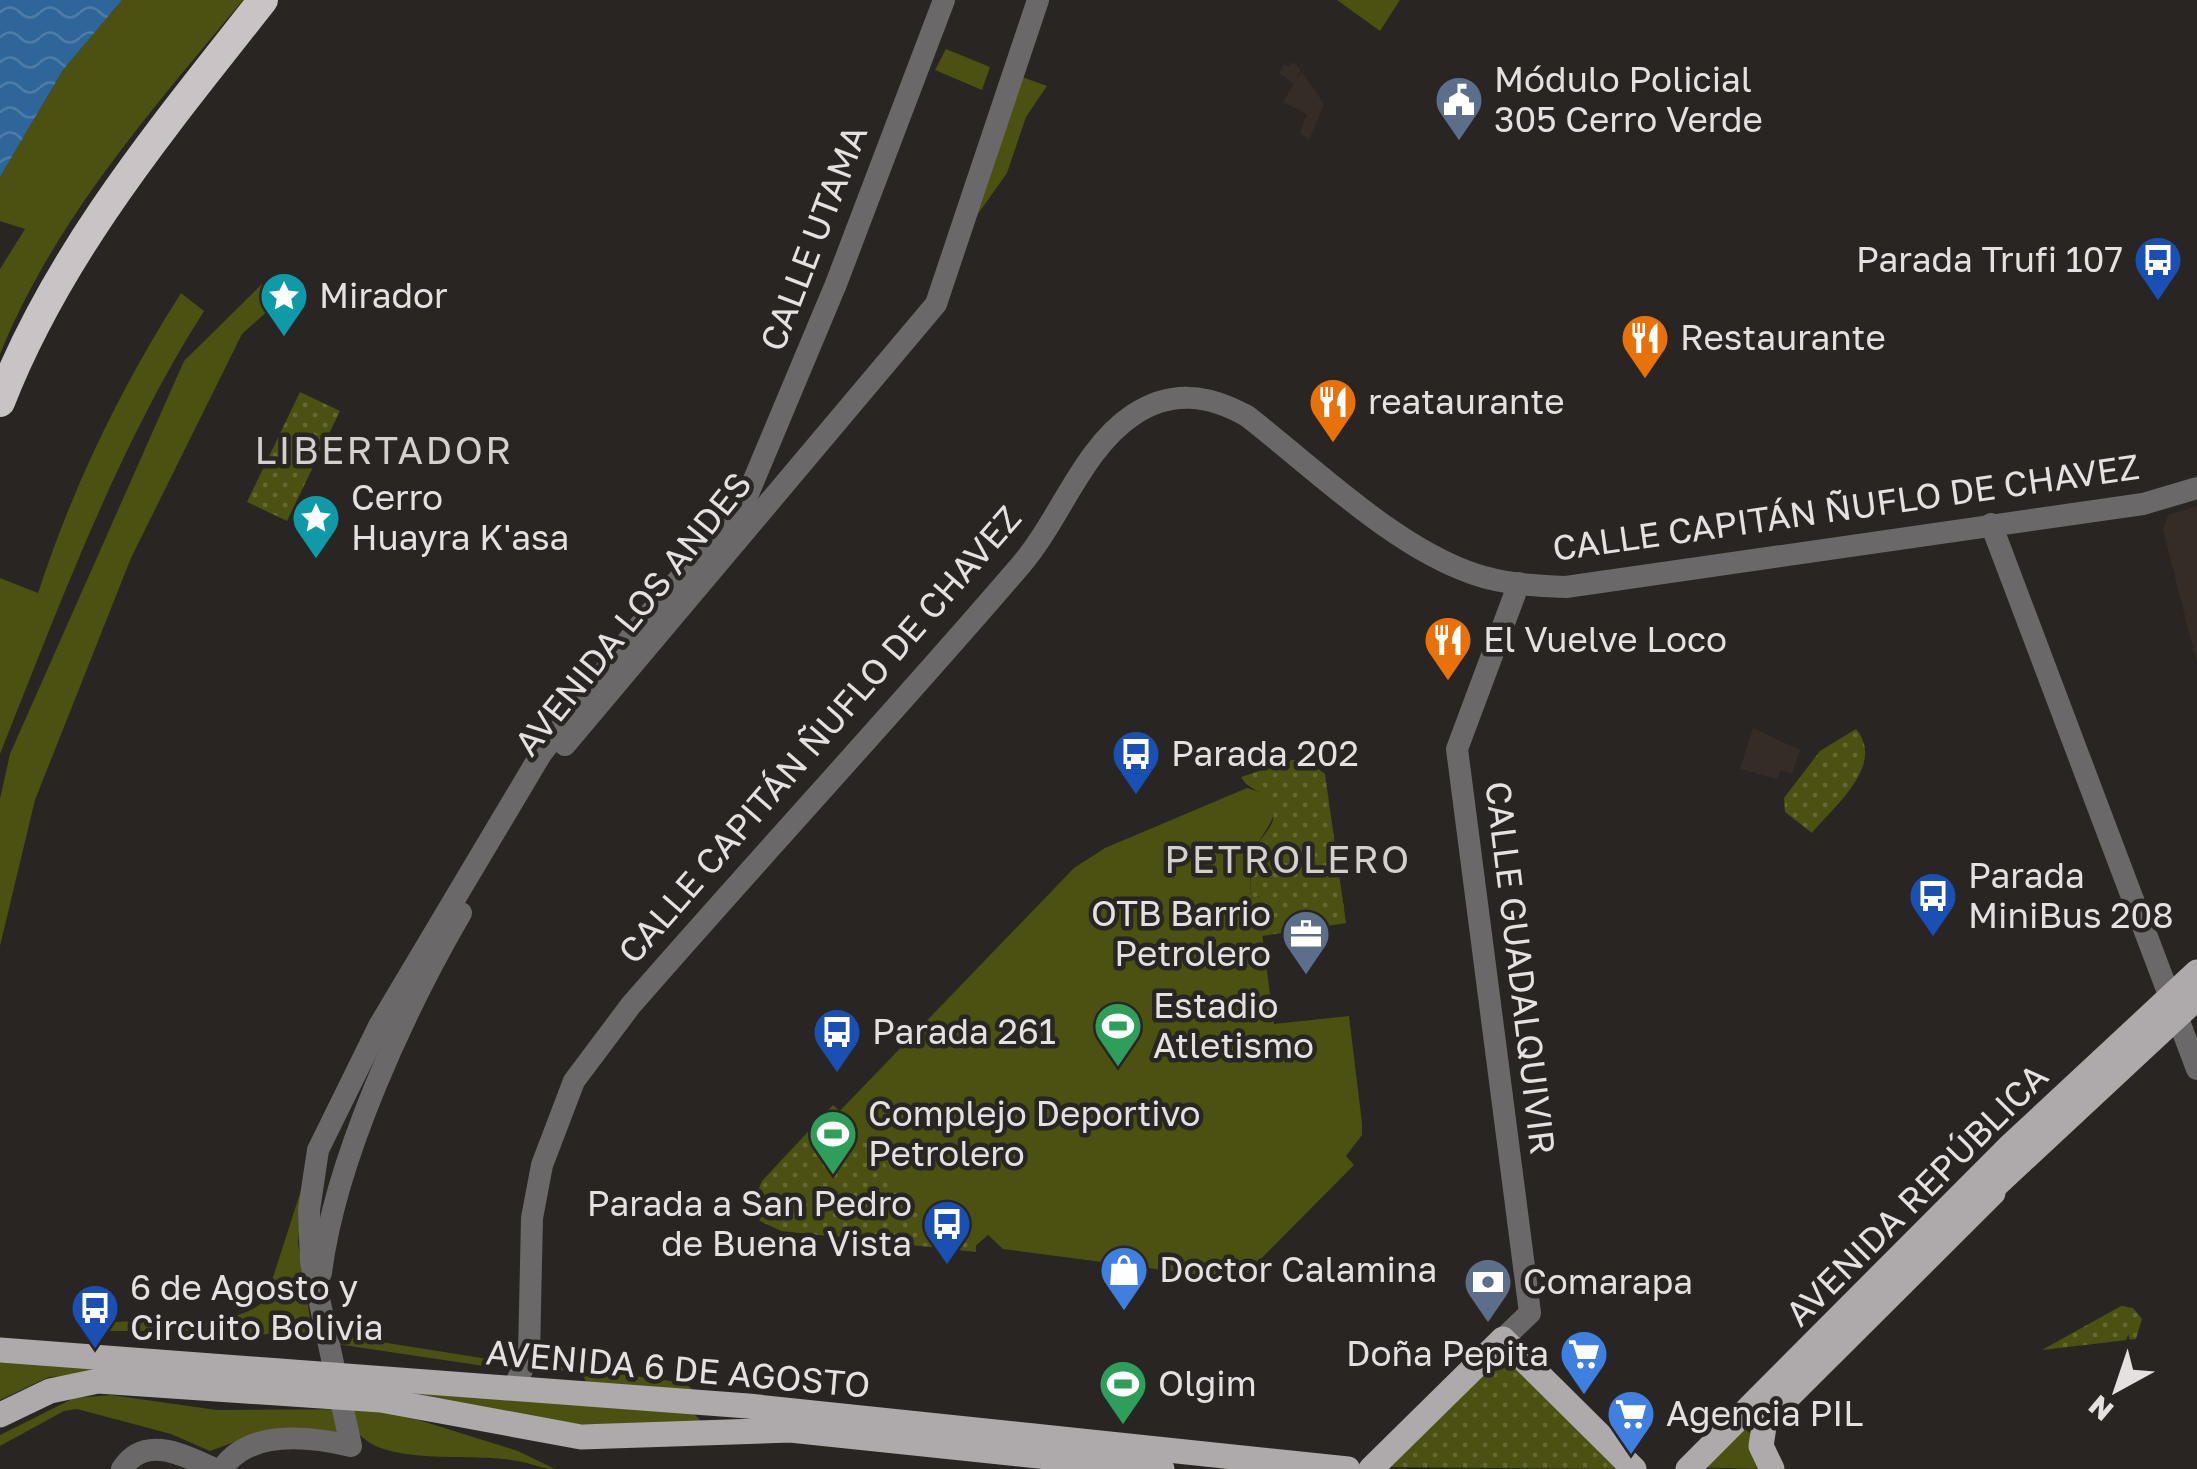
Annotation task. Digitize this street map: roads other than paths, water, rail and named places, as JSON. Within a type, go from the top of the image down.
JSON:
[{"type":"highway","points":[[0,402],[32,328],[98,218],[264,0]]},
{"type":"main road","name":"AVENIDA REPÚBLICA","points":[[1698,1469],[2014,1156],[2174,1007],[2197,972]]},
{"type":"main road","name":"AVENIDA REPÚBLICA","points":[[2174,1007],[2197,998]]},
{"type":"main road","points":[[1668,1469],[1918,1226],[2014,1156]]},
{"type":"main road","points":[[1772,1469],[1761,1446],[1765,1420],[1940,1250],[2014,1156]]},
{"type":"main road","name":"AVENIDA REPÚBLICA","points":[[1688,1469],[1840,1326]]},
{"type":"main road","points":[[1371,1469],[1503,1339],[1634,1469]]},
{"type":"main road","name":"AVENIDA 6 DE AGOSTO","points":[[0,1350],[748,1406],[1348,1469]]},
{"type":"main road","name":"AVENIDA 6 DE AGOSTO","points":[[0,1415],[50,1390],[98,1380],[382,1400],[581,1437],[790,1430],[1162,1469]]},
{"type":"street","name":"CALLE UTAMA","points":[[747,512],[944,0]]},
{"type":"street","name":"AVENIDA LOS ANDES","points":[[219,1469],[235,1451],[254,1442],[349,1440],[311,1262],[312,1175],[318,1150],[379,1026],[541,754],[641,624],[914,335],[936,304],[1038,0]]},
{"type":"street","name":"CALLE CAPITÁN ÑUFLO DE CHAVEZ","points":[[514,1389],[529,1355],[529,1269],[536,1193],[574,1081],[631,1005],[1042,541],[1116,428],[1156,403],[1186,397],[1220,401],[1247,416],[1420,548],[1478,576],[1566,587],[2143,504],[2197,488]]},
{"type":"street","name":"AVENIDA LOS ANDES","points":[[318,1296],[333,1210],[353,1150],[392,1054],[457,920],[564,747],[747,512]]},
{"type":"street","points":[[1992,524],[2197,1069]]},
{"type":"street","name":"CALLE GUADALQUIVIR","points":[[1503,1339],[1530,1312],[1458,749],[1518,583]]},
{"type":"street","points":[[125,1464],[146,1450],[174,1451],[219,1469]]},
{"type":"water","points":[[0,0],[122,0],[63,70],[0,177]]},
{"type":"place","name":"Módulo Policial 305 Cerro Verde","points":[[1459,142]]},
{"type":"place","name":"Parada Trufi 107","points":[[2158,302]]},
{"type":"place","name":"Mirador","points":[[284,338]]},
{"type":"place","name":"Restaurante","points":[[1645,380]]},
{"type":"place","name":"reataurante","points":[[1333,444]]},
{"type":"place","name":"Cerro Huayra K'asa","points":[[316,560]]},
{"type":"place","name":"El Vuelve Loco","points":[[1448,682]]},
{"type":"place","name":"Parada 202","points":[[1136,796]]},
{"type":"place","name":"Parada MiniBus 208","points":[[1933,938]]},
{"type":"place","name":"OTB Barrio Petrolero","points":[[1306,976]]},
{"type":"place","name":"Estadio Atletismo","points":[[1118,1068]]},
{"type":"place","name":"Parada 261","points":[[837,1074]]},
{"type":"place","name":"Complejo Deportivo Petrolero","points":[[833,1176]]},
{"type":"place","name":"Parada a San Pedro de Buena Vista","points":[[947,1266]]},
{"type":"place","name":"Doctor Calamina","points":[[1124,1312]]},
{"type":"place","name":"Comarapa","points":[[1488,1324]]},
{"type":"place","name":"6 de Agosto y Circuito Bolivia","points":[[95,1350]]},
{"type":"place","name":"Doña Pepita","points":[[1584,1396]]},
{"type":"place","name":"Olgim","points":[[1123,1426]]},
{"type":"place","name":"Agencia PIL","points":[[1631,1456]]},
{"type":"district","name":"LIBERTADOR","points":[[384,451]]},
{"type":"district","name":"PETROLERO","points":[[1288,860]]}]
